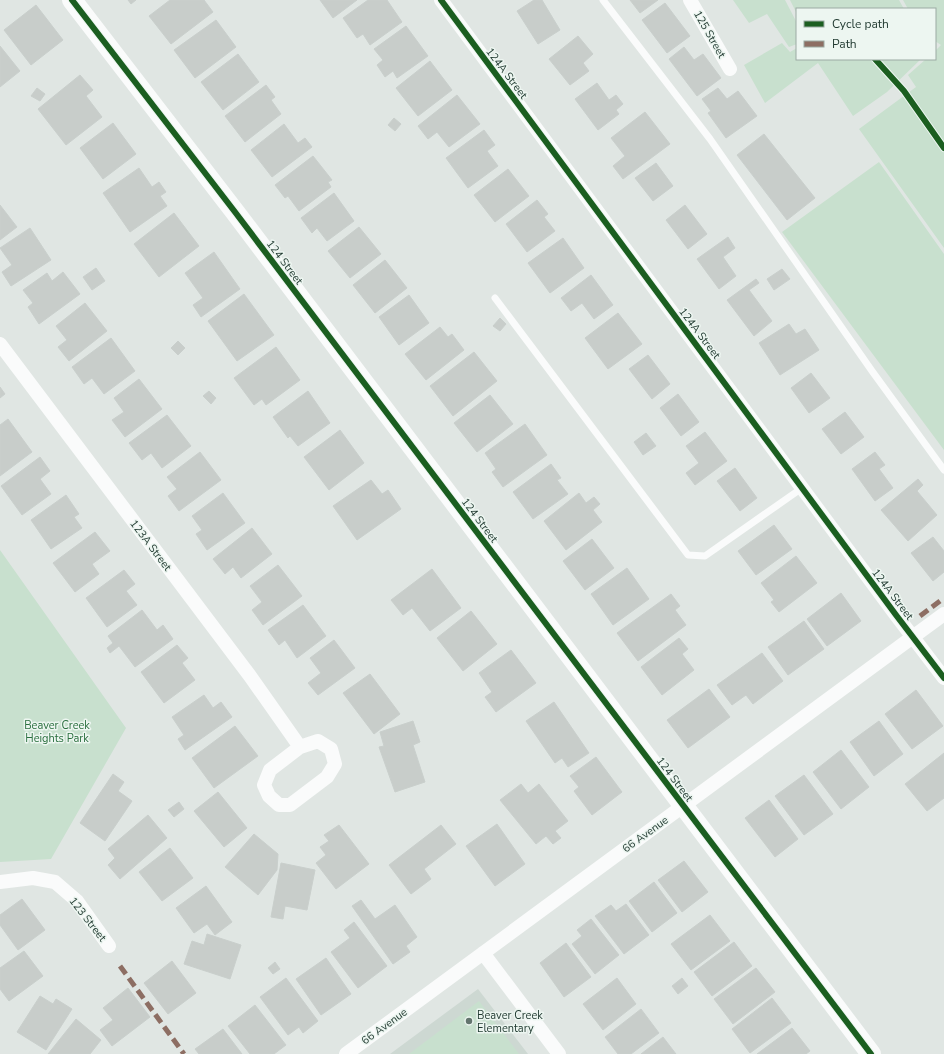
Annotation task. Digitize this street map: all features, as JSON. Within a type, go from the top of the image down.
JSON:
[{"type":"street","name":"124 Street","points":[[72,0],[235,212],[871,1054]]},
{"type":"street","name":"124A Street","points":[[441,0],[912,638],[944,678]]},
{"type":"street","name":"125 Street","points":[[690,0],[730,69]]},
{"type":"street","name":"123A Street","points":[[0,344],[250,676],[300,747]]},
{"type":"street","name":"66 Avenue","points":[[346,1054],[944,614]]},
{"type":"street","points":[[318,741],[331,749],[335,764],[327,777],[290,805],[279,805],[269,796],[264,785],[270,770],[300,747],[318,741]]},
{"type":"street","name":"123 Street","points":[[0,882],[33,878],[55,882],[77,901],[109,946]]},
{"type":"street","points":[[483,953],[559,1054]]},
{"type":"lane","points":[[602,0],[710,139],[872,371],[944,470]]},
{"type":"lane","points":[[495,298],[688,555],[705,556],[802,488]]},
{"type":"shaded area","name":"Beaver Creek Elementary","points":[[478,989],[528,1054],[390,1054]]},
{"type":"green space","points":[[733,0],[785,0],[796,21],[796,44],[789,47],[767,14],[749,23]]},
{"type":"green space","points":[[790,0],[899,0],[903,8],[796,8],[796,12]]},
{"type":"green space","points":[[903,0],[944,0],[944,248],[859,129],[916,87],[908,75],[925,60],[936,60],[936,50],[941,45],[936,42],[936,8],[907,8]]},
{"type":"green space","points":[[782,43],[790,52],[796,49],[796,60],[920,60],[887,92],[853,116],[818,63],[765,103],[744,65]]},
{"type":"green space","points":[[879,162],[944,254],[944,450],[782,232]]},
{"type":"green space","name":"Beaver Creek Heights Park","points":[[0,550],[126,728],[51,859],[0,862]]},
{"type":"green space","name":"Beaver Creek Elementary","points":[[479,1001],[519,1054],[409,1054]]},
{"type":"building","points":[[128,0],[136,0],[131,4]]},
{"type":"building","points":[[170,0],[204,0],[213,12],[171,44],[149,16]]},
{"type":"building","points":[[320,0],[357,0],[333,18]]},
{"type":"building","points":[[368,0],[387,0],[402,22],[370,45],[363,34],[357,38],[343,18]]},
{"type":"building","points":[[534,0],[542,0],[560,30],[538,44],[517,11]]},
{"type":"building","points":[[630,0],[658,0],[640,13]]},
{"type":"building","points":[[665,3],[690,36],[667,53],[642,20]]},
{"type":"building","points":[[36,5],[63,40],[31,65],[4,30]]},
{"type":"building","points":[[216,20],[236,47],[195,78],[174,50]]},
{"type":"building","points":[[406,26],[428,56],[397,78],[393,71],[385,77],[377,65],[383,60],[374,49]]},
{"type":"building","points":[[578,36],[593,54],[583,63],[589,71],[570,85],[549,59]]},
{"type":"building","points":[[0,46],[20,71],[0,87]]},
{"type":"building","points":[[684,47],[694,60],[703,54],[721,78],[697,96],[669,59]]},
{"type":"building","points":[[238,54],[259,82],[223,110],[201,82]]},
{"type":"building","points":[[430,61],[452,90],[418,116],[396,88]]},
{"type":"building","points":[[80,75],[93,90],[86,96],[102,117],[66,145],[38,109]]},
{"type":"building","points":[[597,83],[609,100],[616,95],[623,104],[616,110],[619,114],[598,130],[575,99]]},
{"type":"building","points":[[266,85],[275,97],[271,100],[281,114],[245,142],[225,116]]},
{"type":"building","points":[[37,88],[45,94],[40,101],[31,96]]},
{"type":"building","points":[[718,88],[727,99],[738,91],[757,116],[726,138],[708,113],[711,111],[702,99]]},
{"type":"building","points":[[457,95],[480,124],[449,147],[437,132],[428,139],[418,126]]},
{"type":"building","points":[[645,112],[670,144],[623,179],[613,166],[625,156],[611,138]]},
{"type":"building","points":[[394,118],[401,124],[395,131],[388,125]]},
{"type":"building","points":[[113,123],[136,154],[103,179],[80,148]]},
{"type":"building","points":[[284,124],[298,143],[305,138],[312,147],[272,177],[251,150]]},
{"type":"building","points":[[484,130],[495,145],[487,151],[498,166],[468,188],[446,158]]},
{"type":"building","points":[[764,134],[815,198],[787,220],[737,155]]},
{"type":"building","points":[[313,156],[332,180],[328,182],[331,187],[299,211],[288,196],[285,198],[275,185]]},
{"type":"building","points":[[656,163],[673,186],[653,201],[635,178]]},
{"type":"building","points":[[139,168],[152,187],[159,182],[166,192],[160,196],[167,206],[130,232],[103,193]]},
{"type":"building","points":[[508,169],[529,196],[495,222],[474,195]]},
{"type":"building","points":[[334,193],[354,221],[327,241],[317,228],[312,233],[301,218]]},
{"type":"building","points":[[537,200],[548,214],[544,217],[555,231],[527,252],[506,224]]},
{"type":"building","points":[[0,205],[17,227],[0,240]]},
{"type":"building","points":[[685,205],[707,234],[688,249],[666,220]]},
{"type":"building","points":[[174,213],[199,246],[159,277],[134,244]]},
{"type":"building","points":[[359,227],[381,254],[350,278],[328,251]]},
{"type":"building","points":[[30,228],[51,260],[11,286],[2,272],[12,265],[0,248]]},
{"type":"building","points":[[728,237],[735,248],[723,257],[736,276],[719,289],[697,259]]},
{"type":"building","points":[[563,238],[584,268],[550,293],[528,263]]},
{"type":"building","points":[[214,252],[240,289],[201,317],[193,305],[203,298],[185,273]]},
{"type":"building","points":[[385,260],[407,288],[375,313],[353,285]]},
{"type":"building","points":[[96,268],[105,281],[92,290],[83,277]]},
{"type":"building","points":[[782,269],[790,279],[774,290],[767,279]]},
{"type":"building","points":[[63,272],[80,294],[39,324],[28,307],[33,303],[23,290],[47,273],[52,281]]},
{"type":"building","points":[[591,275],[613,305],[594,319],[582,303],[571,311],[561,298]]},
{"type":"building","points":[[756,279],[759,283],[749,290],[772,321],[754,336],[727,300]]},
{"type":"building","points":[[244,294],[274,335],[237,361],[208,321]]},
{"type":"building","points":[[409,295],[429,323],[399,345],[379,317]]},
{"type":"building","points":[[85,303],[107,331],[69,361],[58,347],[67,340],[56,326]]},
{"type":"building","points":[[618,313],[642,344],[608,369],[585,338]]},
{"type":"building","points":[[500,318],[506,324],[500,331],[493,326]]},
{"type":"building","points":[[789,324],[796,334],[805,329],[819,350],[780,375],[759,343]]},
{"type":"building","points":[[440,327],[448,337],[452,334],[464,350],[426,380],[405,354]]},
{"type":"building","points":[[111,338],[135,371],[104,394],[92,378],[84,384],[72,367]]},
{"type":"building","points":[[178,341],[185,348],[178,355],[171,348]]},
{"type":"building","points":[[276,347],[300,380],[266,405],[262,399],[254,405],[234,378]]},
{"type":"building","points":[[474,352],[497,381],[453,416],[430,386]]},
{"type":"building","points":[[648,355],[670,384],[652,399],[629,369]]},
{"type":"building","points":[[811,373],[830,398],[809,413],[791,388]]},
{"type":"building","points":[[139,379],[162,409],[125,437],[112,420],[124,412],[114,398]]},
{"type":"building","points":[[0,387],[5,394],[0,398]]},
{"type":"building","points":[[209,391],[216,398],[211,404],[203,396]]},
{"type":"building","points":[[308,391],[330,423],[298,446],[290,436],[288,438],[273,417]]},
{"type":"building","points":[[678,394],[699,422],[681,436],[660,408]]},
{"type":"building","points":[[490,395],[513,424],[477,452],[454,423]]},
{"type":"building","points":[[845,412],[864,437],[841,454],[822,429]]},
{"type":"building","points":[[167,415],[191,446],[162,468],[151,453],[142,460],[129,443]]},
{"type":"building","points":[[8,419],[32,452],[0,476],[0,425]]},
{"type":"building","points":[[525,424],[547,455],[503,487],[492,472],[496,469],[485,453]]},
{"type":"building","points":[[340,430],[364,463],[329,490],[304,457]]},
{"type":"building","points":[[705,432],[727,461],[695,485],[686,473],[699,463],[686,446]]},
{"type":"building","points":[[646,433],[656,446],[643,455],[634,442]]},
{"type":"building","points":[[200,452],[221,480],[179,511],[168,496],[177,489],[167,477]]},
{"type":"building","points":[[875,452],[885,465],[879,469],[893,488],[875,501],[852,469]]},
{"type":"building","points":[[40,457],[50,471],[40,479],[51,494],[22,515],[1,486]]},
{"type":"building","points":[[551,464],[561,478],[557,480],[568,494],[533,519],[513,492]]},
{"type":"building","points":[[735,468],[757,498],[740,511],[717,481]]},
{"type":"building","points":[[918,479],[923,485],[917,491],[937,515],[908,541],[881,510]]},
{"type":"building","points":[[371,480],[382,494],[388,490],[401,509],[357,540],[333,506]]},
{"type":"building","points":[[223,493],[245,523],[207,550],[196,534],[202,530],[192,516]]},
{"type":"building","points":[[579,493],[586,503],[594,497],[600,504],[593,510],[602,522],[566,550],[544,521]]},
{"type":"building","points":[[66,495],[79,514],[74,517],[82,528],[51,549],[31,520]]},
{"type":"building","points":[[774,525],[792,549],[756,575],[738,551]]},
{"type":"building","points":[[252,528],[272,554],[241,578],[233,567],[225,574],[213,559]]},
{"type":"building","points":[[95,532],[110,551],[92,564],[99,574],[75,592],[53,563]]},
{"type":"building","points":[[933,537],[944,551],[944,572],[933,581],[911,553]]},
{"type":"building","points":[[592,539],[614,568],[585,590],[563,561]]},
{"type":"building","points":[[796,556],[817,583],[779,612],[771,602],[774,600],[761,583]]},
{"type":"building","points":[[278,565],[302,596],[263,625],[252,610],[262,602],[250,586]]},
{"type":"building","points":[[627,568],[649,599],[613,625],[591,594]]},
{"type":"building","points":[[432,569],[461,608],[430,631],[412,608],[403,615],[391,600]]},
{"type":"building","points":[[124,570],[135,584],[126,591],[137,605],[107,627],[86,598]]},
{"type":"building","points":[[841,593],[861,621],[827,646],[807,619]]},
{"type":"building","points":[[671,594],[680,606],[675,610],[686,625],[638,661],[617,633]]},
{"type":"building","points":[[303,605],[326,636],[297,658],[285,640],[279,645],[268,630]]},
{"type":"building","points":[[142,610],[157,630],[163,625],[173,639],[135,667],[119,646],[110,653],[107,648],[113,643],[108,636]]},
{"type":"building","points":[[471,611],[497,644],[463,671],[437,638]]},
{"type":"building","points":[[804,621],[824,649],[788,675],[768,647]]},
{"type":"building","points":[[679,638],[688,649],[682,654],[694,670],[662,695],[641,667]]},
{"type":"building","points":[[334,640],[355,668],[318,695],[308,683],[321,673],[310,658]]},
{"type":"building","points":[[177,645],[188,658],[182,663],[195,680],[164,703],[141,672]]},
{"type":"building","points":[[511,650],[536,683],[496,712],[485,697],[492,692],[479,673]]},
{"type":"building","points":[[762,653],[783,681],[753,704],[746,695],[732,705],[717,685]]},
{"type":"building","points":[[370,674],[400,714],[374,734],[343,693]]},
{"type":"building","points":[[709,689],[730,717],[688,748],[667,720]]},
{"type":"building","points":[[916,690],[943,726],[912,749],[885,714]]},
{"type":"building","points":[[204,695],[213,708],[221,702],[232,717],[185,750],[178,739],[184,735],[172,717]]},
{"type":"building","points":[[554,702],[589,753],[568,767],[562,758],[555,763],[526,721]]},
{"type":"building","points":[[413,721],[420,742],[413,745],[425,782],[395,792],[379,747],[384,746],[380,732]]},
{"type":"building","points":[[879,721],[903,754],[874,776],[850,742]]},
{"type":"building","points":[[235,726],[258,756],[214,788],[192,758]]},
{"type":"building","points":[[841,750],[869,787],[841,809],[813,772]]},
{"type":"building","points":[[944,753],[944,798],[927,811],[905,784]]},
{"type":"building","points":[[596,757],[622,792],[592,815],[574,791],[579,787],[570,776]]},
{"type":"building","points":[[113,774],[124,782],[118,791],[132,801],[105,841],[80,823]]},
{"type":"building","points":[[804,775],[833,814],[804,835],[775,796]]},
{"type":"building","points":[[521,784],[528,793],[539,784],[568,821],[555,831],[561,838],[553,844],[546,836],[536,844],[500,800]]},
{"type":"building","points":[[218,792],[247,828],[224,847],[194,811]]},
{"type":"building","points":[[769,800],[798,839],[775,857],[745,818]]},
{"type":"building","points":[[179,802],[184,809],[174,817],[168,810]]},
{"type":"building","points":[[148,815],[167,838],[120,879],[108,865],[115,858],[108,849]]},
{"type":"building","points":[[497,824],[525,864],[495,886],[466,846]]},
{"type":"building","points":[[339,825],[369,864],[336,889],[316,863],[326,855],[320,847],[329,841],[324,835]]},
{"type":"building","points":[[441,825],[456,844],[424,869],[431,879],[411,894],[389,865]]},
{"type":"building","points":[[254,834],[278,854],[277,870],[258,895],[225,867]]},
{"type":"building","points":[[170,848],[193,878],[162,901],[139,872]]},
{"type":"building","points":[[684,861],[708,892],[682,912],[658,880]]},
{"type":"building","points":[[281,863],[315,870],[307,910],[285,906],[283,919],[271,917]]},
{"type":"building","points":[[654,882],[677,913],[652,932],[629,901]]},
{"type":"building","points":[[206,886],[232,922],[215,935],[207,924],[194,933],[176,908]]},
{"type":"building","points":[[22,899],[45,930],[18,950],[0,925],[0,915]]},
{"type":"building","points":[[361,900],[375,919],[395,905],[417,937],[406,946],[410,952],[393,964],[352,906]]},
{"type":"building","points":[[626,904],[649,935],[624,954],[595,916],[611,905],[616,911]]},
{"type":"building","points":[[710,915],[730,941],[691,970],[671,944]]},
{"type":"building","points":[[591,919],[619,955],[595,974],[572,944],[582,936],[577,930]]},
{"type":"building","points":[[354,922],[387,966],[358,988],[331,952],[350,938],[344,930]]},
{"type":"building","points":[[207,934],[241,945],[230,979],[184,964],[192,941],[204,945]]},
{"type":"building","points":[[734,942],[752,966],[712,996],[694,972]]},
{"type":"building","points":[[566,943],[591,977],[564,997],[540,963]]},
{"type":"building","points":[[24,951],[43,976],[9,1001],[0,989],[0,968]]},
{"type":"building","points":[[326,958],[351,994],[321,1015],[296,979]]},
{"type":"building","points":[[172,961],[196,993],[168,1014],[144,983]]},
{"type":"building","points":[[275,962],[280,969],[273,974],[268,968]]},
{"type":"building","points":[[756,968],[775,992],[733,1024],[714,999]]},
{"type":"building","points":[[286,978],[318,1021],[303,1033],[299,1027],[288,1035],[260,997]]},
{"type":"building","points":[[617,978],[636,1004],[603,1030],[583,1004]]},
{"type":"building","points":[[682,978],[688,986],[678,994],[672,986]]},
{"type":"building","points":[[128,988],[150,1017],[112,1046],[100,1030],[113,1020],[103,1008]]},
{"type":"building","points":[[40,996],[53,1004],[56,999],[72,1009],[46,1050],[17,1032]]},
{"type":"building","points":[[772,998],[791,1023],[750,1053],[732,1029]]},
{"type":"building","points":[[255,1005],[286,1045],[274,1054],[250,1054],[228,1026]]},
{"type":"building","points":[[641,1009],[659,1033],[631,1054],[618,1054],[605,1037]]},
{"type":"building","points":[[76,1019],[101,1040],[90,1054],[48,1054]]},
{"type":"building","points":[[792,1028],[810,1051],[806,1054],[757,1054]]},
{"type":"building","points":[[223,1029],[242,1054],[199,1054],[195,1049]]},
{"type":"building","points":[[663,1037],[676,1054],[641,1054]]},
{"type":"marked path","points":[[920,616],[944,598]]},
{"type":"marked path","points":[[120,966],[184,1054]]},
{"type":"cycle path","points":[[72,0],[235,212],[871,1054]]},
{"type":"cycle path","points":[[441,0],[944,678]]},
{"type":"cycle path","points":[[876,60],[904,91],[944,148]]},
{"type":"place","name":"Beaver Creek Elementary","points":[[469,1021]]}]
